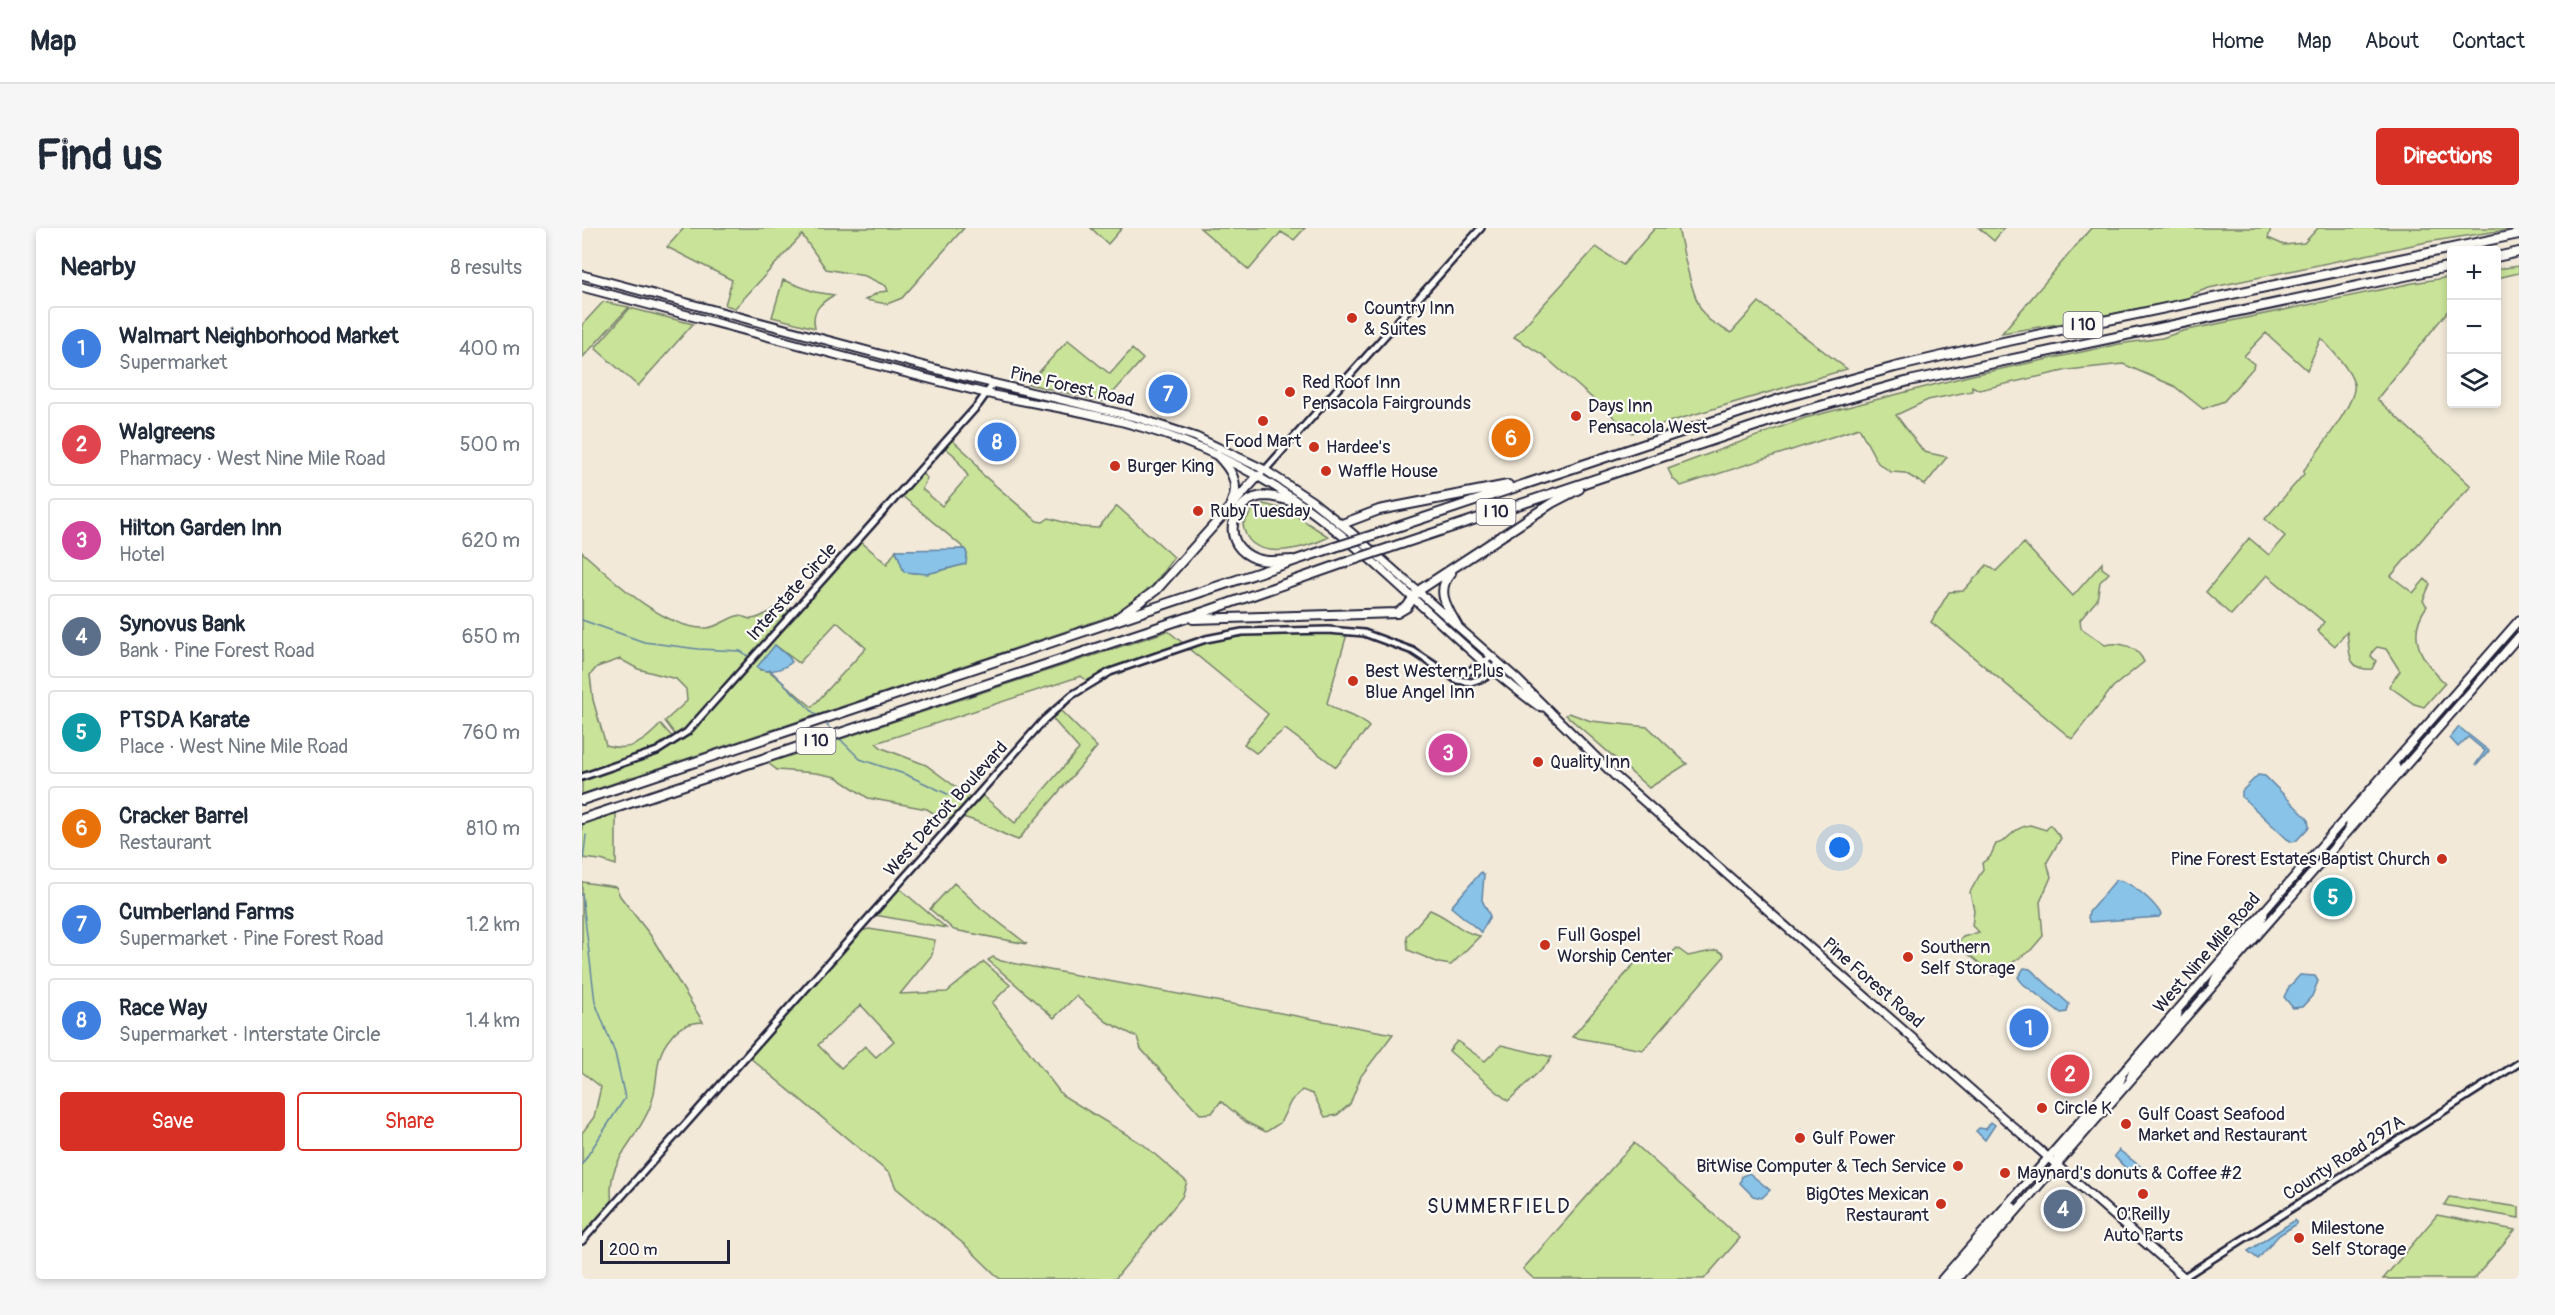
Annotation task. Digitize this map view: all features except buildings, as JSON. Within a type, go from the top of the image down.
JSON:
[{"type":"highway","name":"I 10","points":[[582,800],[1783,398],[1905,364],[2519,234]]},
{"type":"highway","points":[[2501,256],[2519,252]]},
{"type":"highway","name":"I 10","points":[[582,819],[1785,416],[1909,381],[2447,267]]},
{"type":"highway","points":[[1217,455],[1232,472],[1236,486],[1234,498],[1224,514]]},
{"type":"highway","points":[[1107,625],[1156,590],[1258,476]]},
{"type":"highway","points":[[1177,621],[1196,618],[1387,615],[1402,610],[1414,599],[1418,591],[1463,561],[1552,503],[1602,477]]},
{"type":"highway","points":[[1342,525],[1379,510],[1530,482]]},
{"type":"highway","points":[[1302,505],[1276,497],[1253,499],[1239,509],[1232,528],[1237,545],[1250,557],[1272,561],[1302,559]]},
{"type":"highway","points":[[1457,625],[1446,607],[1443,594],[1448,575],[1463,561]]},
{"type":"main road","name":"Pine Forest Road","points":[[582,275],[993,384],[1152,422],[1218,446],[1265,470],[1342,525],[1457,625],[1541,702],[1543,707],[1623,783],[2185,1278]]},
{"type":"main road","name":"Pine Forest Road","points":[[582,286],[987,394],[1104,417],[1190,443],[1258,476],[1302,505],[1414,599],[1492,670],[1538,706],[1543,707]]},
{"type":"main road","name":"West Nine Mile Road","points":[[1942,1279],[2519,620]]},
{"type":"main road","points":[[2466,680],[2484,676],[2484,667],[2519,627]]},
{"type":"main road","name":"West Nine Mile Road","points":[[1957,1279],[2519,636]]},
{"type":"main road","points":[[2402,770],[2400,763],[2444,712],[2449,700]]},
{"type":"main road","points":[[2347,833],[2351,820],[2394,771],[2396,768],[2394,763]]},
{"type":"main road","points":[[2280,909],[2279,902],[2282,897],[2321,852],[2325,841]]},
{"type":"main road","points":[[2212,987],[2216,974],[2261,923],[2265,915],[2264,911]]},
{"type":"main road","points":[[2131,1080],[2134,1068],[2177,1018],[2180,1008]]},
{"type":"main road","points":[[2056,1164],[2058,1154],[2119,1084],[2124,1071]]},
{"type":"main road","points":[[1950,1279],[2046,1169],[2050,1163],[2048,1158]]},
{"type":"street","points":[[1258,476],[1481,228]]},
{"type":"street","name":"Interstate Circle","points":[[582,777],[657,751],[687,732],[987,394],[993,384]]},
{"type":"street","name":"West Detroit Boulevard","points":[[582,1241],[1040,725],[1083,687],[1110,672],[1194,643],[1249,632],[1328,630],[1364,633],[1403,646],[1457,680],[1471,682],[1486,677],[1492,670],[1495,659]]},
{"type":"street","points":[[1471,650],[1475,658],[1473,669]]},
{"type":"street","points":[[1445,671],[1463,675],[1483,661],[1495,659]]},
{"type":"street","name":"County Road 297A","points":[[2185,1278],[2519,1063]]},
{"type":"green space","points":[[684,228],[964,228],[902,298],[887,304],[865,300],[879,292],[888,291],[886,286],[865,276],[826,269],[802,235],[735,308],[725,305],[732,280],[667,247]]},
{"type":"green space","points":[[1091,228],[1122,228],[1108,244]]},
{"type":"green space","points":[[1200,228],[1305,228],[1294,240],[1281,232],[1249,270]]},
{"type":"green space","points":[[1655,228],[1678,228],[1697,300],[1707,318],[1712,322],[1731,333],[1759,302],[1847,369],[1632,433],[1543,355],[1514,337],[1596,247],[1623,265]]},
{"type":"green space","points":[[1979,228],[2004,228],[1994,241]]},
{"type":"green space","points":[[2091,228],[2271,228],[2268,238],[2284,245],[2304,243],[2318,228],[2518,228],[2427,242],[2209,288],[2193,294],[2190,298],[2083,320],[2002,333]]},
{"type":"green space","points":[[2519,266],[2519,273],[2501,277],[2501,268]]},
{"type":"green space","points":[[2447,278],[2447,312],[2377,399],[2471,486],[2391,576],[2413,593],[2425,579],[2430,584],[2423,601],[2427,606],[2417,628],[2417,638],[2423,657],[2445,683],[2424,707],[2414,704],[2389,686],[2400,671],[2386,649],[2377,647],[2373,651],[2371,656],[2376,661],[2372,669],[2358,667],[2353,663],[2349,653],[2347,632],[2335,646],[2318,631],[2324,622],[2267,575],[2231,615],[2206,592],[2249,538],[2269,555],[2285,536],[2265,519],[2304,474],[2304,470],[2335,428],[2349,403],[2354,384],[2352,378],[2321,338],[2307,370],[2266,333],[2244,356],[2254,364],[2253,368],[2224,401],[2203,409],[2174,386],[2123,364],[2068,370],[1979,390],[1972,386],[1972,391],[1928,400],[1896,415],[1924,452],[1947,457],[1925,485],[1905,473],[1891,472],[1878,463],[1859,428],[1681,486],[1673,479],[1668,469],[1805,418],[1968,376],[2119,344],[2162,338],[2183,331]]},
{"type":"green space","points":[[783,280],[815,292],[834,295],[818,308],[814,317],[815,328],[772,317]]},
{"type":"green space","points":[[603,302],[629,307],[582,358],[582,325]]},
{"type":"green space","points":[[630,308],[693,324],[638,386],[595,348]]},
{"type":"green space","points":[[1068,340],[1110,374],[1132,349],[1143,359],[1105,402],[1028,384]]},
{"type":"green space","points":[[951,439],[972,458],[982,474],[1037,521],[1043,522],[1049,518],[1080,527],[1098,528],[1117,506],[1174,557],[1148,592],[1120,613],[582,794],[582,780],[658,754],[689,733],[860,541],[887,564],[896,550],[904,571],[912,573],[927,573],[965,564],[967,554],[965,549],[901,495],[921,473],[927,478],[922,489],[942,506],[968,476],[954,455],[944,447]],"holes":[[[837,622],[866,648],[812,707],[769,671],[760,670],[775,645],[799,663]]]},
{"type":"green space","points":[[1263,504],[1305,521],[1329,537],[1293,549],[1266,549],[1255,545],[1247,537],[1243,524],[1253,509]]},
{"type":"green space","points":[[2024,543],[2073,596],[2102,563],[2102,568],[2109,573],[2100,582],[2097,600],[2080,620],[2081,628],[2105,645],[2128,646],[2138,652],[2144,662],[2113,687],[2072,739],[1931,622],[1949,592],[1963,591],[1987,565],[1996,571]]},
{"type":"green space","points":[[582,552],[640,601],[674,621],[691,627],[707,628],[739,616],[753,619],[775,608],[792,611],[677,737],[665,721],[687,701],[686,689],[676,679],[638,669],[620,659],[597,667],[590,675],[593,700],[606,745],[622,747],[636,744],[649,736],[661,724],[674,739],[656,749],[582,775]]},
{"type":"green space","points":[[1168,631],[1184,644],[1117,666],[1087,681],[1081,676],[876,743],[882,748],[926,765],[972,799],[955,818],[943,819],[927,809],[868,798],[836,777],[777,770],[768,763]]},
{"type":"green space","points":[[1256,634],[1347,634],[1327,703],[1359,719],[1369,727],[1336,767],[1285,729],[1256,753],[1244,744],[1268,714],[1188,648],[1216,640]]},
{"type":"green space","points":[[1059,709],[1097,747],[1018,840],[962,817],[982,795],[1015,823],[1079,749],[1051,717]]},
{"type":"green space","points":[[1569,713],[1591,721],[1648,727],[1687,764],[1649,788],[1566,715]]},
{"type":"green space","points":[[616,813],[616,865],[601,860],[582,858],[582,825]]},
{"type":"green space","points":[[2030,825],[2046,830],[2050,825],[2061,838],[2047,862],[2051,877],[2040,902],[2043,936],[2031,950],[1994,975],[1956,944],[1963,937],[1979,932],[1972,926],[1974,910],[1970,892],[1983,869],[1982,863],[1990,857],[1996,844],[2004,841],[2018,829]]},
{"type":"green space","points":[[582,882],[616,887],[620,896],[651,936],[703,1022],[681,1027],[665,1046],[658,1062],[650,1107],[617,1163],[611,1188],[612,1203],[582,1237],[582,1133],[594,1117],[601,1087],[582,1072]]},
{"type":"green space","points":[[954,883],[983,910],[1027,944],[954,930],[930,909]]},
{"type":"green space","points":[[899,888],[946,928],[875,915]]},
{"type":"green space","points":[[1430,910],[1467,932],[1480,936],[1451,965],[1439,963],[1408,950],[1407,936]]},
{"type":"green space","points":[[869,929],[935,940],[932,955],[900,994],[947,992],[984,962],[1010,985],[992,1003],[1062,1095],[1144,1145],[1187,1182],[1182,1197],[1115,1279],[1000,1279],[965,1245],[896,1188],[890,1174],[749,1057],[861,931]],"holes":[[[861,1005],[894,1041],[876,1057],[865,1046],[841,1068],[818,1045]]]},
{"type":"green space","points":[[1677,948],[1688,956],[1717,950],[1724,954],[1723,958],[1643,1050],[1572,1037],[1640,957],[1660,963]]},
{"type":"green space","points":[[993,957],[1001,961],[1393,1034],[1361,1076],[1350,1104],[1337,1115],[1325,1117],[1313,1094],[1302,1090],[1291,1101],[1280,1123],[1266,1132],[1246,1122],[1221,1101],[1212,1113],[1200,1114],[1141,1049],[1137,1037],[1107,1022],[1076,996],[1054,1018],[988,960]]},
{"type":"green space","points":[[1457,1041],[1485,1061],[1501,1045],[1552,1057],[1508,1101],[1449,1051]]},
{"type":"green space","points":[[1634,1143],[1740,1238],[1704,1279],[1534,1279],[1523,1269]]},
{"type":"green space","points":[[2449,1197],[2519,1207],[2519,1218],[2444,1205]]},
{"type":"green space","points":[[2437,1215],[2515,1230],[2474,1279],[2383,1279]]},
{"type":"water","points":[[965,549],[966,564],[927,574],[904,572],[896,550]]},
{"type":"water","points":[[775,645],[792,662],[774,670],[765,671],[757,667]]},
{"type":"water","points":[[2459,727],[2489,751],[2477,765],[2485,751],[2468,737],[2458,747],[2450,738]]},
{"type":"water","points":[[2258,775],[2265,776],[2308,819],[2309,827],[2296,841],[2292,842],[2287,839],[2242,797],[2242,791]]},
{"type":"water","points":[[1481,872],[1484,875],[1482,900],[1490,916],[1481,932],[1451,907]]},
{"type":"water","points":[[2116,880],[2128,884],[2147,898],[2158,909],[2161,914],[2159,917],[2090,922],[2089,912]]},
{"type":"water","points":[[2024,968],[2030,969],[2069,1004],[2067,1012],[2061,1013],[2022,983],[2018,977]]},
{"type":"water","points":[[2300,975],[2315,976],[2318,981],[2312,996],[2302,1007],[2293,1008],[2284,997],[2289,987]]},
{"type":"water","points":[[1991,1122],[1995,1125],[1985,1140],[1976,1131],[1979,1128],[1986,1129]]},
{"type":"water","points":[[2119,1150],[2145,1170],[2141,1175],[2130,1171],[2114,1156]]},
{"type":"water","points":[[1749,1173],[1770,1190],[1762,1198],[1753,1196],[1740,1183],[1742,1176]]},
{"type":"water","points":[[2295,1220],[2297,1224],[2279,1235],[2258,1259],[2248,1251]]},
{"type":"waterway","points":[[582,620],[644,642],[698,649],[740,651],[751,658]]},
{"type":"waterway","points":[[770,670],[818,717]]},
{"type":"waterway","points":[[824,722],[833,732]]},
{"type":"waterway","points":[[838,737],[860,759],[907,775],[958,799]]},
{"type":"waterway","points":[[582,870],[586,835]]},
{"type":"waterway","points":[[582,894],[595,1002],[615,1053],[625,1098],[582,1164]]},
{"type":"place","name":"Country Inn & Suites","points":[[1352,318]]},
{"type":"place","name":"Red Roof Inn Pensacola Fairgrounds","points":[[1290,392]]},
{"type":"place","name":"Cumberland Farms","points":[[1168,394]]},
{"type":"place","name":"Days Inn Pensacola West","points":[[1576,416]]},
{"type":"place","name":"Food Mart","points":[[1263,421]]},
{"type":"place","name":"Cracker Barrel","points":[[1511,438]]},
{"type":"place","name":"Race Way","points":[[997,442]]},
{"type":"place","name":"Hardee's","points":[[1314,447]]},
{"type":"place","name":"Burger King","points":[[1115,466]]},
{"type":"place","name":"Waffle House","points":[[1326,471]]},
{"type":"place","name":"Ruby Tuesday","points":[[1198,511]]},
{"type":"place","name":"Best Western Plus Blue Angel Inn","points":[[1353,681]]},
{"type":"place","name":"Hilton Garden Inn","points":[[1448,753]]},
{"type":"place","name":"Quality Inn","points":[[1538,762]]},
{"type":"place","name":"Pine Forest Estates Baptist Church","points":[[2442,859]]},
{"type":"place","name":"PTSDA Karate","points":[[2333,897]]},
{"type":"place","name":"Full Gospel Worship Center","points":[[1545,945]]},
{"type":"place","name":"Southern Self Storage","points":[[1908,957]]},
{"type":"place","name":"Walmart Neighborhood Market","points":[[2029,1028]]},
{"type":"place","name":"Walgreens","points":[[2070,1074]]},
{"type":"place","name":"Circle K","points":[[2042,1108]]},
{"type":"place","name":"Gulf Coast Seafood Market and Restaurant","points":[[2126,1124]]},
{"type":"place","name":"Gulf Power","points":[[1800,1138]]},
{"type":"place","name":"BitWise Computer & Tech Service","points":[[1958,1166]]},
{"type":"place","name":"Maynard's donuts & Coffee #2","points":[[2005,1173]]},
{"type":"place","name":"O'Reilly Auto Parts","points":[[2143,1194]]},
{"type":"place","name":"BigOtes Mexican Restaurant","points":[[1941,1204]]},
{"type":"place","name":"Synovus Bank","points":[[2063,1209]]},
{"type":"place","name":"Milestone Self Storage","points":[[2299,1238]]},
{"type":"district","name":"SUMMERFIELD","points":[[1499,1206]]}]
